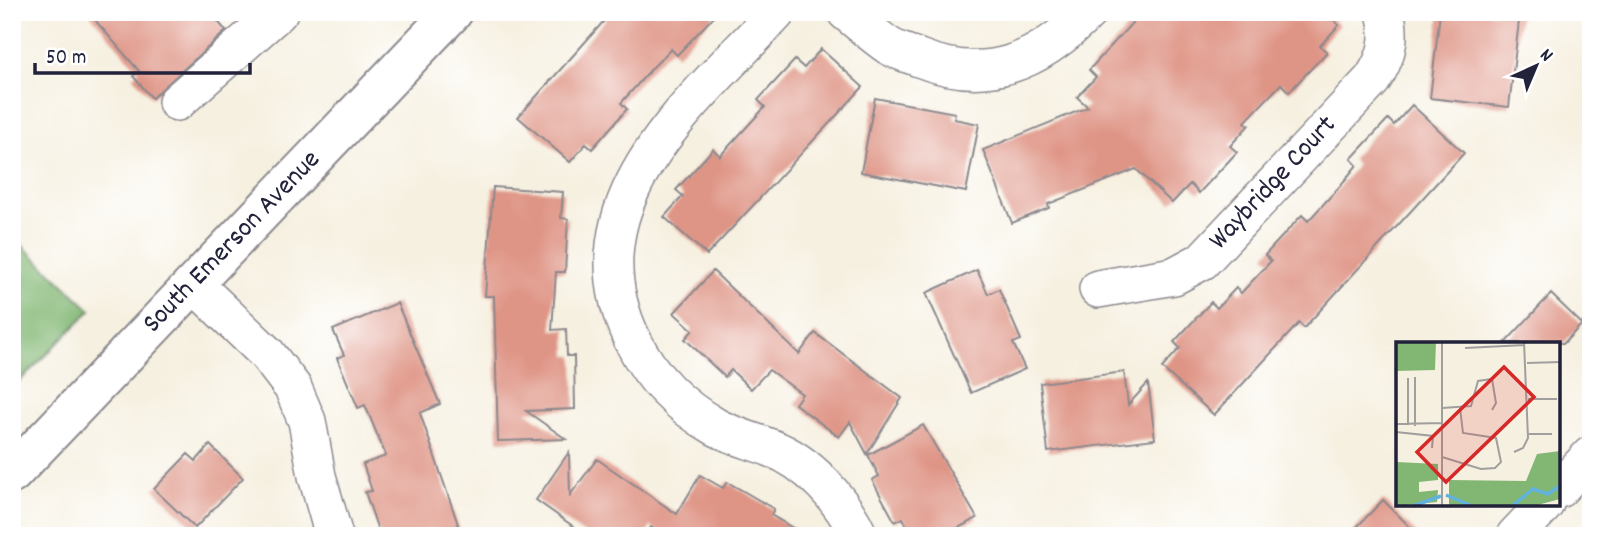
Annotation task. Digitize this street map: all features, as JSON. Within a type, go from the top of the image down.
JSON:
[{"type":"main road","name":"South Emerson Avenue","points":[[12,474],[453,12]]},
{"type":"street","points":[[177,102],[279,12]]},
{"type":"street","points":[[777,12],[664,136],[640,167],[620,217],[615,248],[616,292],[637,352],[680,404],[716,427],[771,448],[805,469],[841,505],[859,536]]},
{"type":"street","points":[[846,12],[890,47],[931,63],[978,70],[1024,61],[1065,35],[1088,12]]},
{"type":"street","name":"Waybridge Court","points":[[1098,289],[1174,276],[1202,261],[1372,80],[1383,63],[1388,44],[1389,27],[1385,12]]},
{"type":"street","points":[[194,284],[267,354],[293,388],[307,421],[320,488],[334,536]]},
{"type":"street","points":[[1561,487],[1591,456]]},
{"type":"green space","points":[[12,236],[91,310],[12,389]]},
{"type":"building","points":[[88,12],[210,12],[226,31],[152,98],[133,76],[139,71]]},
{"type":"building","points":[[612,12],[718,12],[677,55],[671,49],[653,67],[621,103],[627,109],[592,149],[586,144],[570,162],[518,117]]},
{"type":"building","points":[[1142,12],[1325,12],[1339,25],[1320,46],[1327,52],[1289,92],[1281,84],[1245,122],[1249,125],[1230,146],[1237,152],[1199,193],[1190,184],[1172,203],[1136,169],[1048,204],[1049,208],[1012,223],[983,150],[1088,107],[1077,97],[1096,77],[1089,70]]},
{"type":"building","points":[[1440,12],[1520,12],[1509,107],[1430,98]]},
{"type":"building","points":[[821,49],[863,87],[707,255],[664,217],[683,196],[676,190],[713,149],[720,156],[765,107],[758,100],[795,60],[804,68]]},
{"type":"building","points":[[875,98],[955,113],[954,119],[979,124],[966,192],[861,172]]},
{"type":"building","points":[[1412,105],[1464,153],[1304,328],[1299,323],[1214,415],[1162,368],[1180,348],[1174,342],[1211,302],[1217,308],[1236,288],[1241,293],[1271,261],[1265,255],[1302,215],[1308,221],[1340,186],[1357,165],[1351,159],[1388,119],[1394,125]]},
{"type":"building","points":[[493,187],[563,192],[561,218],[568,219],[565,272],[556,272],[552,330],[566,329],[567,356],[574,356],[575,409],[526,411],[566,439],[498,441],[494,296],[485,296]]},
{"type":"building","points":[[977,270],[988,294],[999,289],[1021,340],[1013,343],[1025,369],[971,393],[926,293]]},
{"type":"building","points":[[713,271],[799,354],[815,333],[902,398],[867,454],[850,422],[839,437],[795,404],[802,394],[769,370],[751,389],[731,370],[725,377],[685,339],[693,330],[674,313]]},
{"type":"building","points":[[1551,294],[1582,324],[1564,343],[1506,342]]},
{"type":"building","points":[[397,303],[440,404],[420,413],[462,536],[380,536],[365,492],[372,491],[363,464],[386,456],[365,405],[358,408],[337,358],[344,355],[333,330]]},
{"type":"building","points":[[1124,372],[1128,405],[1148,383],[1155,439],[1048,452],[1040,383]]},
{"type":"building","points":[[923,425],[977,518],[943,536],[912,536],[903,518],[895,522],[872,480],[879,476],[868,455]]},
{"type":"building","points":[[210,445],[243,478],[195,528],[154,489],[188,454],[196,461]]},
{"type":"building","points":[[569,452],[570,495],[597,459],[677,514],[700,475],[723,488],[727,482],[745,492],[774,509],[771,515],[806,536],[665,536],[651,527],[645,536],[587,536],[536,500]]},
{"type":"building","points":[[1383,500],[1419,536],[1348,536]]}]
